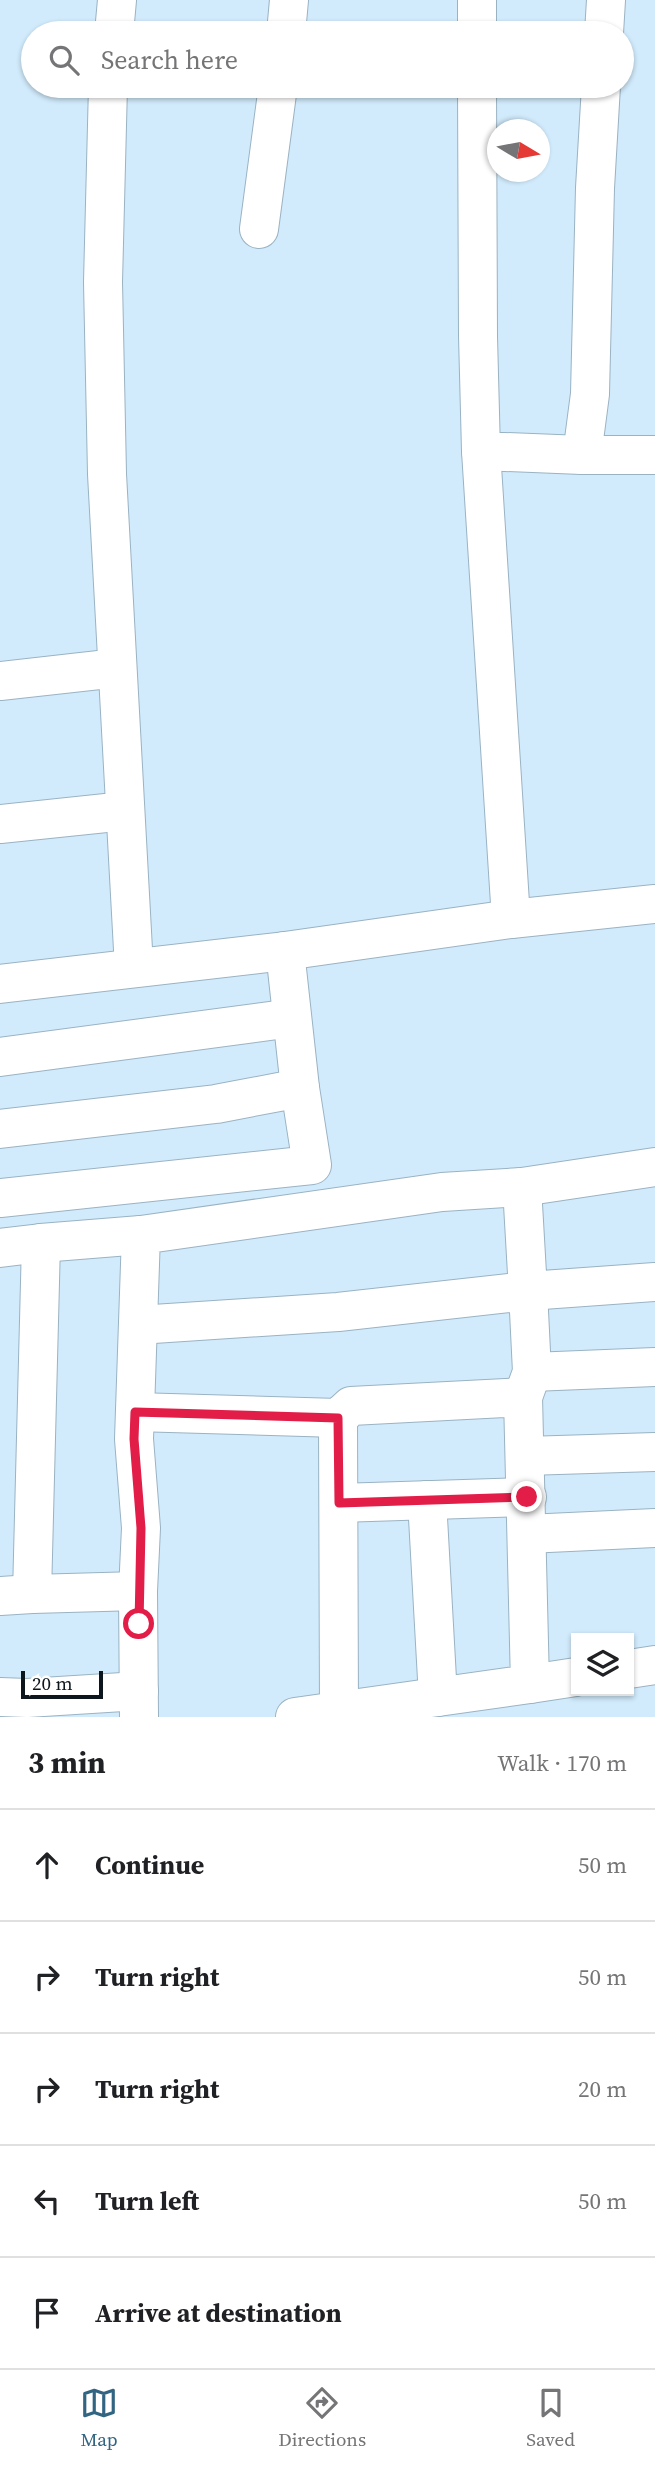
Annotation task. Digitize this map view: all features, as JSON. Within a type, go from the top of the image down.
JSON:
[{"type":"street","points":[[115,21],[117,0]]},
{"type":"street","points":[[287,21],[289,0]]},
{"type":"street","points":[[477,0],[477,21]]},
{"type":"street","points":[[605,21],[606,0]]},
{"type":"street","points":[[108,98],[104,296],[107,474],[134,968]]},
{"type":"street","points":[[259,229],[276,98]]},
{"type":"street","points":[[477,98],[481,451],[511,919]]},
{"type":"street","points":[[582,455],[590,394],[595,188],[600,98]]},
{"type":"street","points":[[481,451],[655,455]]},
{"type":"street","points":[[0,681],[117,668]]},
{"type":"street","points":[[0,824],[125,811]]},
{"type":"street","points":[[0,984],[285,951],[511,919],[655,904]]},
{"type":"street","points":[[0,1198],[313,1165],[300,1088],[285,951]]},
{"type":"street","points":[[0,1057],[292,1018]]},
{"type":"street","points":[[0,1129],[216,1104],[300,1088]]},
{"type":"street","points":[[0,1248],[141,1235],[442,1192],[523,1187],[655,1167]]},
{"type":"street","points":[[523,1187],[528,1291],[526,1457],[530,1684]]},
{"type":"street","points":[[0,1697],[139,1704],[138,1591],[141,1528],[134,1439],[141,1235]]},
{"type":"street","points":[[41,1243],[16,1595],[138,1591]]},
{"type":"street","points":[[138,1325],[338,1311],[528,1291],[655,1282]]},
{"type":"street","points":[[135,1412],[338,1418],[351,1406],[655,1367]]},
{"type":"street","points":[[338,1418],[339,1712]]},
{"type":"street","points":[[526,1457],[655,1452]]},
{"type":"street","points":[[339,1503],[427,1500],[527,1516],[655,1528]]},
{"type":"street","points":[[427,1500],[438,1697]]},
{"type":"street","points":[[634,1668],[655,1665]]},
{"type":"street","points":[[295,1717],[571,1678]]},
{"type":"route","points":[[139,1624],[141,1528],[134,1439],[135,1412],[338,1418],[339,1503],[527,1497]]}]
